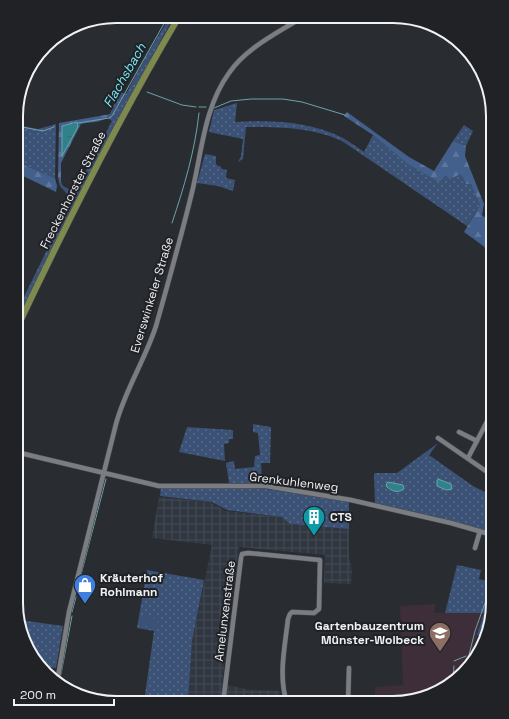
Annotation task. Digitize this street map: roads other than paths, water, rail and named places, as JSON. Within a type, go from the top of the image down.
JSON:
[{"type":"main road","name":"Freckenhorster Straße","points":[[23,316],[88,183],[175,23]]},
{"type":"street","name":"Everswinkeler Straße","points":[[58,676],[69,612],[120,410],[147,351],[156,326],[193,187],[209,113],[217,92],[229,72],[246,54],[293,23]]},
{"type":"street","points":[[468,458],[486,423]]},
{"type":"street","points":[[459,432],[477,440]]},
{"type":"street","points":[[438,438],[486,471]]},
{"type":"street","name":"Grenkuhlenweg","points":[[23,454],[103,474],[159,486],[266,486],[308,492],[372,504],[486,533]]},
{"type":"street","points":[[475,548],[480,531]]},
{"type":"street","name":"Amelunxenstraße","points":[[224,696],[241,558],[242,554],[248,553],[320,560],[318,611],[314,613],[292,612],[288,616],[282,677],[285,696]]},
{"type":"street","points":[[348,696],[349,668]]},
{"type":"water","points":[[77,122],[78,127],[62,156],[62,126]]},
{"type":"water","points":[[438,479],[451,484],[452,489],[446,490],[437,486]]},
{"type":"water","points":[[388,482],[403,485],[404,489],[400,491],[393,491],[386,486]]},
{"type":"waterway","name":"Flachsbach","points":[[78,123],[109,118],[112,116],[164,23]]},
{"type":"waterway","points":[[147,92],[182,105],[196,107]]},
{"type":"waterway","points":[[214,108],[231,101],[251,99],[283,99],[302,102],[345,115]]},
{"type":"waterway","points":[[199,107],[206,107]]},
{"type":"waterway","points":[[172,223],[181,196],[195,141],[199,113]]},
{"type":"waterway","name":"Flachsbach","points":[[23,127],[43,131],[54,127]]},
{"type":"waterway","points":[[77,590],[106,479]]},
{"type":"waterway","points":[[72,612],[76,597]]},
{"type":"waterway","points":[[469,655],[475,631],[485,603]]},
{"type":"waterway","points":[[61,674],[72,616]]},
{"type":"waterway","points":[[454,661],[466,656]]},
{"type":"waterway","points":[[453,673],[454,666]]},
{"type":"place","name":"CTS","points":[[314,536]]},
{"type":"place","name":"Kräuterhof Rohlmann","points":[[85,604]]},
{"type":"place","name":"Gartenbauzentrum Münster-Wolbeck","points":[[440,652]]}]
